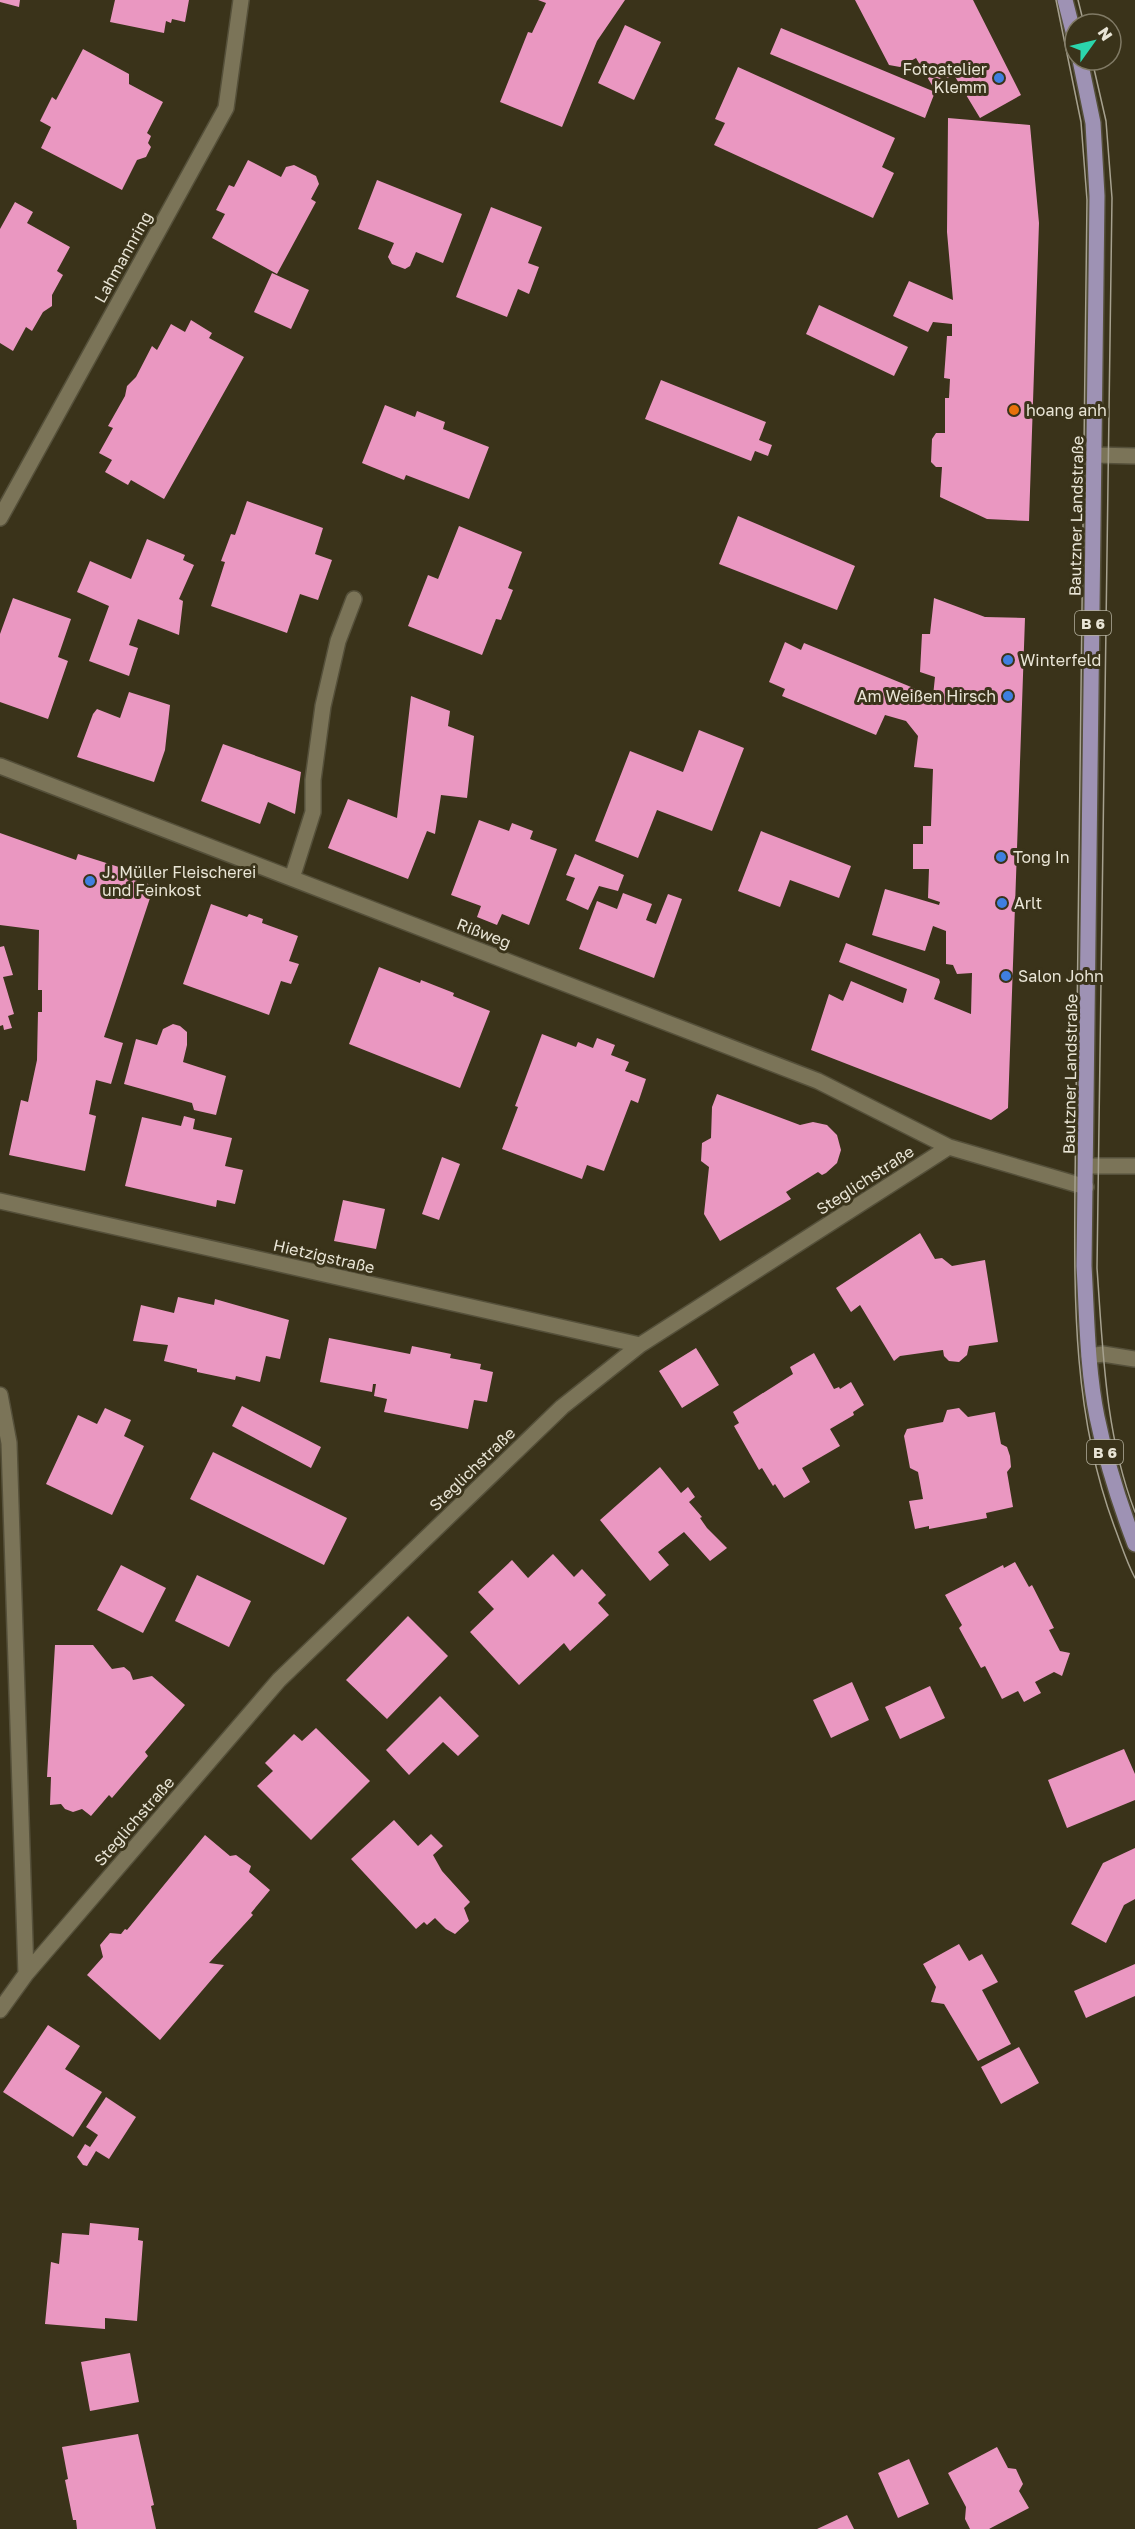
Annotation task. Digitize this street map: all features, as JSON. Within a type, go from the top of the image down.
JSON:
[{"type":"main road","name":"Bautzner Landstraße","points":[[1082,72],[1093,123],[1097,196],[1084,1266],[1089,1356],[1096,1415],[1111,1477],[1135,1544]]},
{"type":"street","name":"Lahmannring","points":[[0,518],[226,108],[241,0]]},
{"type":"street","points":[[1094,455],[1135,456]]},
{"type":"street","points":[[292,878],[313,812],[313,780],[323,706],[338,641],[354,599]]},
{"type":"street","name":"Rißweg","points":[[0,766],[818,1081],[949,1147]]},
{"type":"street","points":[[949,1147],[1086,1187]]},
{"type":"street","name":"Steglichstraße","points":[[0,2010],[26,1974],[279,1680],[562,1407],[640,1345],[949,1147]]},
{"type":"street","points":[[1087,1166],[1135,1166]]},
{"type":"street","name":"Hietzigstraße","points":[[0,1202],[640,1345]]},
{"type":"street","points":[[1089,1356],[1103,1354],[1135,1359]]},
{"type":"street","points":[[0,1395],[9,1443],[26,1974]]},
{"type":"building","points":[[0,0],[20,0],[19,7],[0,2]]},
{"type":"building","points":[[115,0],[189,0],[185,22],[172,19],[171,23],[166,21],[164,33],[110,22]]},
{"type":"building","points":[[538,0],[625,0],[597,41],[562,127],[500,102],[528,32],[532,33],[546,3]]},
{"type":"building","points":[[855,0],[973,0],[1021,95],[980,118],[954,75],[933,87],[916,58],[900,67],[889,65]]},
{"type":"building","points":[[625,25],[661,42],[634,100],[598,83]]},
{"type":"building","points":[[781,28],[935,92],[925,118],[770,54]]},
{"type":"building","points":[[83,49],[129,74],[129,84],[163,102],[147,133],[151,136],[148,143],[151,147],[146,157],[137,160],[122,190],[41,148],[51,127],[40,121],[52,97],[56,100]]},
{"type":"building","points":[[738,67],[895,138],[882,167],[894,173],[873,218],[714,145],[725,123],[715,119]]},
{"type":"building","points":[[948,118],[1030,125],[1039,223],[1029,521],[987,519],[940,497],[942,467],[936,467],[931,462],[932,439],[936,433],[945,433],[945,398],[949,398],[950,379],[944,378],[947,336],[952,336],[952,324],[933,322],[928,332],[893,316],[909,281],[953,300],[947,232]]},
{"type":"building","points":[[248,160],[281,177],[286,167],[294,165],[316,176],[319,184],[311,199],[316,202],[277,274],[212,238],[225,214],[216,210],[229,185],[234,187]]},
{"type":"building","points":[[377,180],[462,214],[443,263],[416,252],[410,266],[405,269],[392,264],[388,257],[394,243],[358,229]]},
{"type":"building","points":[[15,202],[33,212],[27,223],[70,247],[57,271],[63,275],[52,295],[52,306],[43,312],[32,331],[26,327],[13,351],[0,343],[0,229]]},
{"type":"building","points":[[491,207],[542,227],[528,263],[539,267],[529,294],[518,289],[507,317],[456,297]]},
{"type":"building","points":[[272,273],[309,290],[291,329],[254,312]]},
{"type":"building","points":[[819,305],[908,347],[894,376],[806,334]]},
{"type":"building","points":[[191,320],[212,333],[209,338],[244,357],[164,499],[131,480],[128,485],[105,472],[112,460],[99,453],[113,428],[108,426],[125,396],[127,386],[136,377],[152,346],[157,350],[171,324],[185,332]]},
{"type":"building","points":[[661,380],[766,422],[759,440],[772,445],[768,456],[755,451],[751,461],[645,419]]},
{"type":"building","points":[[385,405],[415,417],[417,411],[445,422],[443,429],[489,447],[469,499],[406,475],[404,480],[362,463]]},
{"type":"building","points":[[247,501],[323,528],[315,554],[332,560],[318,600],[300,594],[287,633],[211,606],[225,562],[221,561],[231,534],[235,535]]},
{"type":"building","points":[[738,516],[855,566],[837,610],[719,564]]},
{"type":"building","points":[[459,526],[522,552],[508,588],[513,590],[501,620],[496,619],[482,655],[408,626],[428,575],[438,579]]},
{"type":"building","points":[[147,539],[185,555],[183,560],[194,565],[179,599],[183,601],[179,635],[138,619],[129,645],[138,648],[129,676],[89,661],[109,606],[77,592],[90,561],[131,579]]},
{"type":"building","points":[[13,598],[71,619],[58,657],[68,661],[48,719],[0,702],[0,634]]},
{"type":"building","points":[[934,598],[985,617],[1025,618],[1008,1108],[991,1120],[811,1050],[829,994],[843,1001],[851,981],[903,1003],[907,989],[839,962],[846,943],[939,979],[934,999],[971,1014],[972,973],[957,974],[953,965],[946,964],[946,931],[933,926],[925,951],[872,935],[885,889],[939,905],[940,902],[928,898],[929,869],[913,869],[913,844],[923,844],[923,826],[931,826],[933,769],[914,767],[918,736],[906,721],[885,715],[876,735],[782,696],[785,689],[769,682],[785,642],[801,650],[804,643],[933,696],[935,677],[920,672],[922,634],[930,634]]},
{"type":"building","points":[[129,692],[170,705],[165,750],[154,782],[77,757],[97,709],[120,718]]},
{"type":"building","points":[[411,696],[450,711],[448,726],[474,736],[467,798],[441,795],[435,834],[427,831],[408,879],[328,848],[348,799],[397,818]]},
{"type":"building","points":[[699,730],[744,748],[712,831],[657,810],[638,858],[595,841],[630,751],[683,772]]},
{"type":"building","points":[[223,744],[301,772],[295,814],[268,802],[260,824],[201,801]]},
{"type":"building","points":[[479,820],[509,831],[512,823],[533,831],[530,839],[557,849],[529,925],[502,914],[497,925],[477,917],[481,906],[451,895]]},
{"type":"building","points":[[761,831],[851,866],[839,898],[790,880],[780,907],[738,891]]},
{"type":"building","points":[[0,833],[76,860],[78,854],[122,868],[119,874],[154,886],[104,1037],[123,1043],[111,1084],[96,1080],[89,1114],[96,1116],[85,1171],[9,1155],[21,1100],[28,1102],[37,1060],[38,1012],[42,1012],[42,990],[38,990],[39,930],[0,925]]},
{"type":"building","points":[[575,854],[624,875],[618,891],[599,886],[588,910],[566,900],[575,878],[566,875]]},
{"type":"building","points":[[623,893],[652,904],[646,920],[656,924],[668,894],[682,899],[654,978],[579,949],[597,901],[617,909]]},
{"type":"building","points":[[211,904],[247,917],[249,914],[263,919],[262,923],[298,936],[289,961],[299,964],[291,984],[281,981],[269,1015],[183,984]]},
{"type":"building","points":[[4,946],[13,975],[3,977],[14,1014],[8,1016],[12,1028],[4,1030],[3,1025],[0,1026],[0,947]]},
{"type":"building","points":[[379,967],[454,993],[453,996],[490,1011],[460,1088],[349,1044]]},
{"type":"building","points":[[173,1024],[187,1032],[183,1062],[226,1076],[216,1115],[194,1110],[192,1103],[124,1084],[136,1039],[157,1045],[163,1029]]},
{"type":"building","points":[[542,1034],[576,1047],[578,1042],[593,1048],[597,1038],[615,1045],[611,1055],[629,1062],[625,1071],[646,1079],[638,1103],[631,1100],[604,1171],[587,1165],[582,1179],[502,1149],[518,1107],[515,1106]]},
{"type":"building","points":[[717,1094],[800,1125],[813,1122],[827,1125],[837,1135],[841,1150],[837,1163],[826,1173],[822,1175],[818,1172],[786,1192],[791,1199],[720,1241],[704,1214],[709,1167],[701,1161],[702,1143],[711,1138],[712,1107]]},
{"type":"building","points":[[184,1116],[195,1119],[193,1129],[232,1138],[225,1166],[243,1170],[235,1204],[217,1200],[216,1207],[125,1186],[142,1117],[181,1126]]},
{"type":"building","points":[[442,1157],[460,1164],[439,1220],[422,1214]]},
{"type":"building","points":[[343,1200],[385,1209],[376,1249],[334,1241]]},
{"type":"building","points":[[920,1233],[935,1259],[942,1258],[952,1266],[985,1260],[998,1342],[969,1346],[967,1355],[959,1362],[949,1361],[944,1356],[943,1350],[900,1356],[894,1361],[860,1305],[851,1312],[836,1288]]},
{"type":"building","points":[[178,1297],[214,1305],[215,1299],[289,1320],[280,1359],[266,1356],[260,1382],[236,1376],[235,1380],[197,1372],[197,1369],[164,1361],[168,1345],[133,1341],[141,1305],[174,1313]]},
{"type":"building","points":[[329,1338],[410,1354],[412,1346],[451,1354],[450,1358],[481,1364],[480,1369],[493,1372],[487,1402],[474,1400],[468,1429],[384,1412],[387,1399],[374,1396],[376,1384],[373,1384],[372,1392],[320,1382]]},
{"type":"building","points":[[696,1348],[719,1385],[682,1408],[659,1371]]},
{"type":"building","points":[[814,1353],[834,1389],[839,1387],[840,1389],[851,1382],[864,1405],[853,1412],[854,1415],[830,1429],[840,1446],[802,1468],[810,1482],[784,1498],[762,1468],[759,1470],[734,1426],[739,1423],[733,1412],[793,1374],[790,1367]]},
{"type":"building","points":[[242,1406],[321,1447],[311,1468],[232,1426]]},
{"type":"building","points":[[105,1408],[131,1420],[124,1436],[144,1446],[112,1515],[46,1484],[78,1415],[97,1424]]},
{"type":"building","points":[[959,1408],[968,1417],[995,1412],[1001,1444],[1007,1447],[1010,1456],[1011,1467],[1007,1472],[1013,1507],[986,1513],[987,1518],[929,1529],[929,1526],[915,1529],[909,1501],[923,1499],[918,1472],[910,1468],[904,1436],[907,1429],[943,1422],[947,1410]]},
{"type":"building","points":[[213,1452],[347,1518],[324,1565],[190,1499]]},
{"type":"building","points":[[660,1467],[681,1493],[688,1487],[695,1497],[689,1502],[702,1517],[700,1518],[707,1528],[727,1548],[710,1561],[684,1532],[658,1552],[669,1565],[650,1581],[600,1520]]},
{"type":"building","points":[[553,1554],[574,1577],[582,1569],[606,1595],[598,1603],[609,1615],[570,1651],[564,1643],[519,1685],[470,1632],[494,1609],[478,1592],[512,1560],[528,1578]]},
{"type":"building","points":[[1015,1562],[1029,1587],[1032,1585],[1054,1628],[1049,1630],[1060,1651],[1070,1653],[1062,1676],[1054,1672],[1035,1682],[1041,1693],[1024,1702],[1018,1691],[1002,1699],[985,1666],[981,1668],[959,1628],[962,1625],[945,1595],[1003,1565],[1004,1568]]},
{"type":"building","points":[[121,1565],[166,1588],[143,1633],[97,1610]]},
{"type":"building","points":[[197,1575],[251,1601],[229,1647],[175,1621]]},
{"type":"building","points":[[408,1616],[448,1656],[387,1719],[346,1680]]},
{"type":"building","points":[[55,1645],[93,1645],[112,1669],[124,1667],[130,1672],[133,1680],[152,1676],[185,1705],[145,1752],[148,1756],[112,1798],[109,1795],[91,1816],[82,1809],[73,1812],[65,1809],[61,1804],[50,1805],[51,1777],[47,1777]]},
{"type":"building","points":[[852,1682],[869,1720],[831,1738],[813,1700]]},
{"type":"building","points":[[930,1686],[945,1718],[900,1739],[885,1707]]},
{"type":"building","points":[[440,1696],[479,1736],[458,1756],[443,1742],[409,1775],[386,1750]]},
{"type":"building","points":[[316,1728],[370,1781],[311,1840],[257,1786],[273,1771],[265,1763],[294,1734],[302,1741]]},
{"type":"building","points":[[1124,1749],[1135,1774],[1135,1800],[1067,1828],[1048,1780]]},
{"type":"building","points":[[394,1820],[418,1846],[431,1834],[443,1846],[433,1855],[442,1871],[470,1902],[464,1908],[469,1921],[455,1934],[435,1918],[427,1925],[424,1922],[416,1929],[351,1859]]},
{"type":"building","points":[[205,1835],[230,1856],[236,1855],[251,1866],[249,1872],[270,1890],[251,1913],[253,1915],[209,1963],[224,1965],[160,2040],[87,1975],[103,1957],[100,1945],[110,1933],[121,1934],[125,1929],[127,1930]]},
{"type":"building","points":[[1135,1848],[1135,1899],[1124,1905],[1106,1943],[1071,1924],[1103,1863]]},
{"type":"building","points":[[959,1944],[969,1961],[982,1954],[998,1982],[982,1990],[1011,2044],[978,2061],[944,2004],[931,2002],[936,1987],[923,1964]]},
{"type":"building","points":[[1135,1964],[1135,1996],[1086,2018],[1074,1991]]},
{"type":"building","points":[[48,2025],[80,2046],[65,2069],[102,2092],[73,2137],[3,2092]]},
{"type":"building","points":[[1019,2047],[1039,2083],[1001,2104],[981,2067]]},
{"type":"building","points":[[106,2097],[136,2117],[109,2159],[96,2151],[87,2166],[83,2165],[77,2157],[85,2144],[90,2147],[98,2135],[86,2127]]},
{"type":"building","points":[[90,2223],[139,2228],[138,2240],[143,2241],[137,2321],[105,2318],[105,2329],[45,2324],[51,2262],[59,2264],[62,2233],[89,2235]]},
{"type":"building","points":[[130,2353],[139,2402],[90,2411],[81,2362]]},
{"type":"building","points":[[138,2434],[154,2505],[151,2506],[156,2529],[77,2529],[65,2480],[68,2479],[62,2447]]},
{"type":"building","points":[[997,2447],[1008,2468],[1016,2469],[1023,2484],[1019,2491],[1029,2508],[989,2529],[970,2529],[965,2519],[966,2507],[948,2473]]},
{"type":"building","points":[[909,2459],[929,2504],[898,2518],[878,2473]]},
{"type":"building","points":[[847,2515],[854,2529],[817,2529]]},
{"type":"tram line","points":[[1056,0],[1081,122],[1087,200],[1075,1184],[1076,1316],[1079,1360],[1091,1446],[1102,1489],[1135,1578]]},
{"type":"tram line","points":[[1078,0],[1081,12]]},
{"type":"tram line","points":[[1095,72],[1106,121],[1112,198],[1097,1268],[1111,1422],[1117,1453],[1135,1512]]},
{"type":"place","name":"Fotoatelier Klemm","points":[[999,78]]},
{"type":"place","name":"hoang anh","points":[[1014,410]]},
{"type":"place","name":"Winterfeld","points":[[1008,660]]},
{"type":"place","name":"Am Weißen Hirsch","points":[[1008,696]]},
{"type":"place","name":"Tong In","points":[[1001,857]]},
{"type":"place","name":"J. Müller Fleischerei und Feinkost","points":[[90,881]]},
{"type":"place","name":"Arlt","points":[[1002,903]]},
{"type":"place","name":"Salon John","points":[[1006,976]]}]
